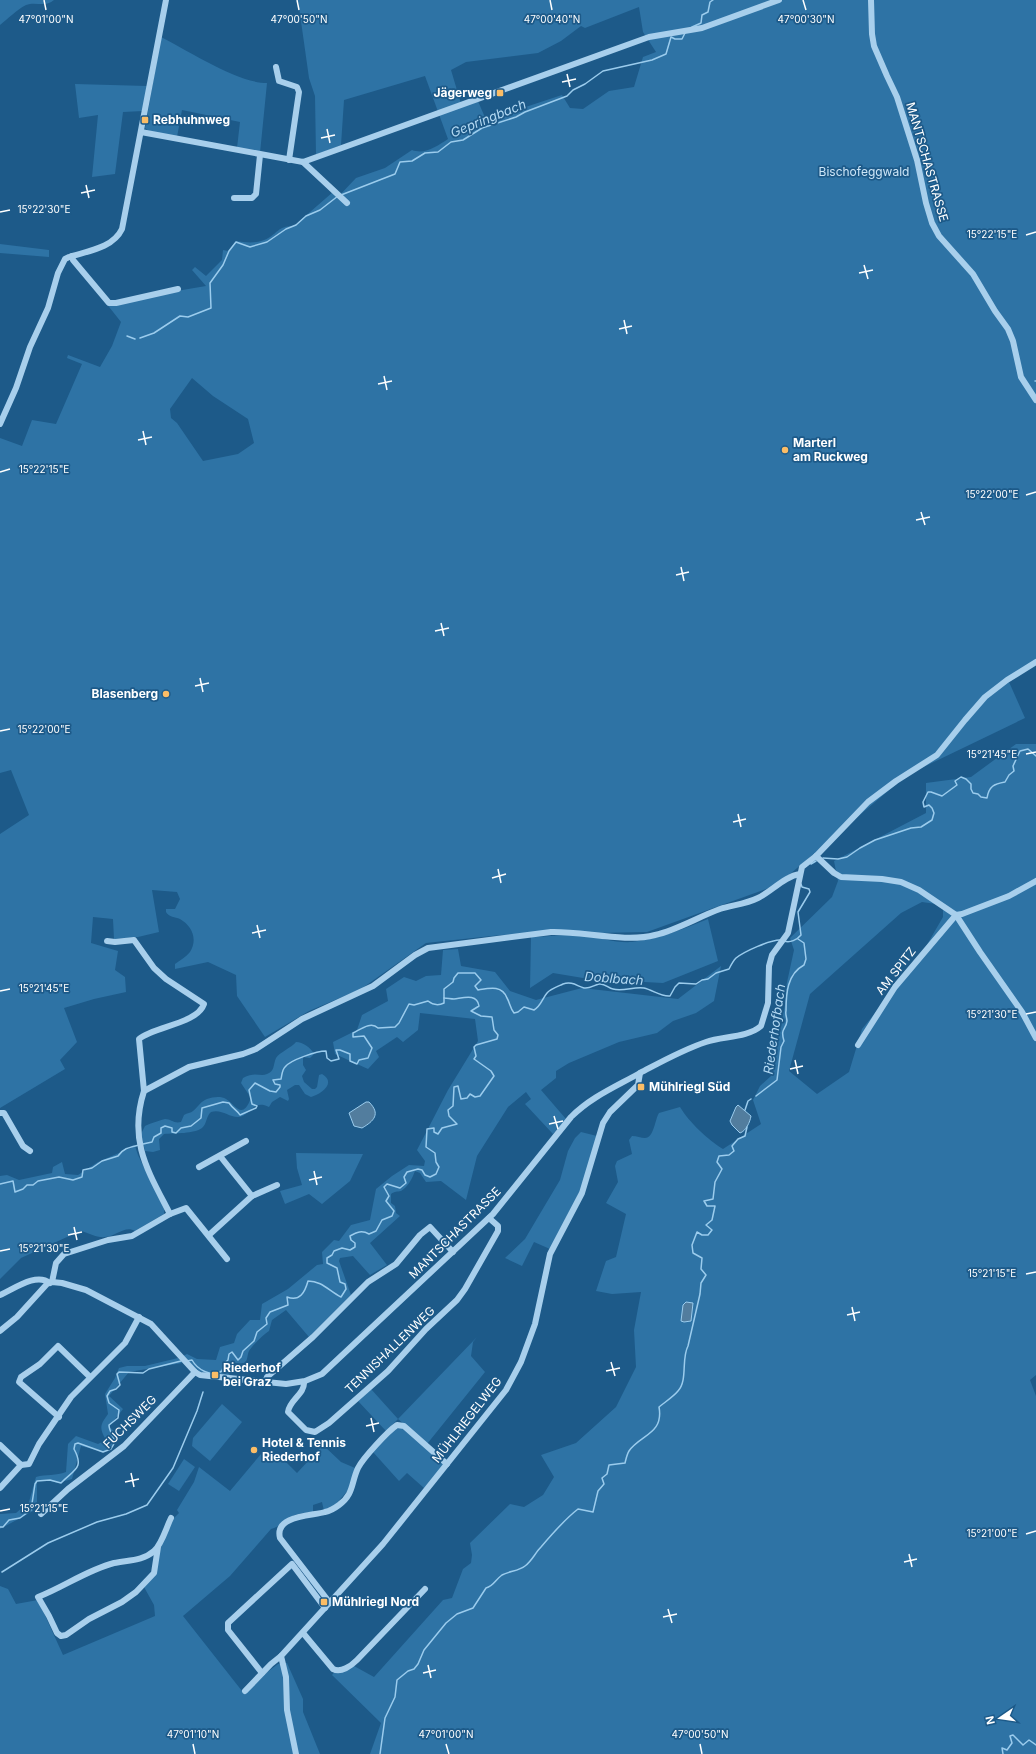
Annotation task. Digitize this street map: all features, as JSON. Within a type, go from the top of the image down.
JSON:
[{"type":"street","points":[[0,424],[16,388],[31,345],[48,308],[58,273],[65,260],[72,256],[109,244],[120,233],[166,0]]},
{"type":"street","points":[[141,132],[303,162],[648,38],[702,28],[779,0]]},
{"type":"street","name":"MANTSCHASTRASSE","points":[[871,0],[872,34],[874,46],[886,76],[897,97],[917,160],[926,203],[932,222],[939,236],[974,274],[995,311],[1008,328],[1013,341],[1021,377],[1036,400]]},
{"type":"street","points":[[276,67],[279,81],[297,87],[298,89],[289,160]]},
{"type":"street","points":[[234,198],[249,198],[255,196],[260,155]]},
{"type":"street","points":[[303,162],[346,201]]},
{"type":"street","points":[[72,256],[73,260],[109,303],[116,303],[178,289]]},
{"type":"street","name":"MANTSCHASTRASSE","points":[[194,1372],[206,1376],[286,1384],[304,1382],[316,1377],[329,1368],[489,1218],[508,1198],[576,1111],[595,1096],[688,1049],[708,1042],[751,1032],[761,1026],[768,1003],[769,966],[772,955],[784,940],[791,925],[802,867],[816,856],[868,802],[889,786],[937,756],[964,720],[986,697],[1006,680],[1036,662]]},
{"type":"street","points":[[816,856],[834,874],[841,877],[882,879],[900,882],[919,890],[956,915],[1022,1012],[1036,1038]]},
{"type":"street","points":[[144,1091],[189,1068],[243,1054],[256,1049],[302,1019],[373,986],[428,948],[551,932],[569,932],[633,938],[654,936],[719,909],[750,902],[767,893],[792,875],[800,874]]},
{"type":"street","points":[[956,915],[1003,899],[1036,881]]},
{"type":"street","name":"AM SPITZ","points":[[858,1045],[895,987],[956,915]]},
{"type":"street","points":[[108,940],[115,942],[134,940],[154,968],[166,979],[204,1004],[201,1010],[194,1016],[139,1039],[144,1091],[139,1107],[137,1122],[139,1143],[146,1165],[170,1214]]},
{"type":"street","name":"MÜHLRIEGELWEG","points":[[245,1692],[303,1633],[383,1544],[504,1394],[515,1374],[535,1324],[550,1254],[582,1193],[603,1123],[610,1112],[638,1085],[640,1073]]},
{"type":"street","points":[[0,1114],[4,1113],[23,1146],[30,1151]]},
{"type":"street","points":[[199,1167],[246,1141]]},
{"type":"street","points":[[220,1156],[252,1196]]},
{"type":"street","points":[[209,1235],[252,1196],[277,1185]]},
{"type":"street","points":[[51,1283],[56,1264],[64,1254],[105,1241],[132,1236],[170,1214],[187,1208],[227,1259]]},
{"type":"street","name":"TENNISHALLENWEG","points":[[304,1382],[302,1390],[289,1407],[288,1412],[306,1430],[315,1432],[329,1423],[388,1371],[426,1329],[457,1300],[465,1289],[498,1230],[498,1226],[489,1218]]},
{"type":"street","points":[[265,1382],[267,1377],[313,1337],[368,1282],[396,1264],[420,1235],[430,1227],[453,1252]]},
{"type":"street","points":[[0,1295],[38,1279],[43,1279],[51,1283]]},
{"type":"street","points":[[0,1331],[17,1318],[43,1288],[51,1283],[62,1282],[86,1290],[139,1318],[158,1331],[194,1372]]},
{"type":"street","points":[[0,1488],[21,1465],[29,1464],[39,1444],[71,1397],[125,1343],[139,1318]]},
{"type":"street","points":[[58,1417],[19,1382],[21,1378],[40,1364],[58,1346],[90,1377]]},
{"type":"street","name":"FUCHSWEG","points":[[40,1514],[68,1489],[124,1446],[194,1372]]},
{"type":"street","points":[[327,1605],[280,1538],[282,1526],[297,1517],[325,1512],[339,1505],[352,1490],[356,1472],[364,1460],[397,1425],[404,1426],[447,1464]]},
{"type":"street","points":[[0,1445],[21,1465]]},
{"type":"street","points":[[158,1547],[146,1556],[103,1567],[38,1597],[50,1616],[57,1633],[61,1636],[66,1635],[89,1619],[131,1596],[154,1573],[158,1547],[171,1518]]},
{"type":"street","points":[[262,1673],[228,1630],[228,1623],[292,1564],[327,1605]]},
{"type":"street","points":[[303,1633],[333,1669],[337,1671],[344,1669],[357,1660],[425,1589]]},
{"type":"street","points":[[281,1656],[286,1677],[287,1710],[296,1754]]},
{"type":"green space","points":[[0,0],[54,0],[47,4],[26,5],[0,25]]},
{"type":"green space","name":"Bischofeggwald","points":[[298,0],[1036,0],[1036,661],[1009,682],[1025,718],[907,775],[777,885],[647,932],[501,935],[426,943],[361,989],[309,1011],[265,1037],[237,996],[236,975],[208,962],[175,969],[175,964],[190,952],[194,938],[188,925],[180,919],[170,916],[166,912],[166,909],[175,909],[180,899],[177,892],[152,890],[159,932],[138,937],[114,939],[113,919],[93,917],[91,943],[118,951],[115,970],[125,977],[126,992],[94,999],[64,1008],[77,1042],[60,1060],[65,1069],[0,1108],[0,834],[29,815],[11,770],[0,773],[0,438],[22,446],[32,420],[56,424],[82,364],[67,358],[68,355],[100,367],[112,346],[121,322],[106,303],[206,286],[192,270],[195,267],[206,276],[222,260],[223,250],[228,251],[236,241],[262,241],[270,237],[278,230],[289,226],[294,226],[333,192],[338,197],[356,178],[385,168],[412,150],[426,151],[448,139],[425,76],[344,100],[341,145],[316,155],[315,96],[309,78]],"holes":[[[639,7],[643,32],[656,52],[643,57],[634,87],[609,91],[583,109],[570,108],[562,95],[486,120],[478,101],[462,107],[451,70],[466,62],[538,53],[561,41],[581,26],[585,28]],[[192,378],[213,396],[248,419],[254,443],[238,454],[203,461],[177,423],[171,418],[170,409]]]},
{"type":"green space","points":[[161,37],[228,72],[255,82],[267,83],[260,153],[237,148],[240,122],[182,110],[177,137],[149,131],[145,128]]},
{"type":"green space","points":[[75,84],[147,86],[143,111],[123,112],[115,174],[92,177],[98,115],[79,118]]},
{"type":"green space","points":[[0,244],[49,250],[49,257],[0,253]]},
{"type":"green space","points":[[1016,744],[1036,744],[1036,1375],[1030,1380],[1036,1396],[1036,1754],[370,1754],[381,1723],[332,1675],[338,1668],[354,1666],[374,1677],[443,1600],[452,1598],[463,1569],[471,1563],[472,1555],[470,1543],[510,1504],[524,1507],[543,1495],[554,1477],[541,1455],[576,1443],[616,1407],[636,1367],[634,1330],[641,1292],[612,1294],[596,1291],[606,1261],[616,1257],[626,1214],[606,1203],[618,1182],[615,1166],[617,1161],[632,1154],[629,1140],[632,1136],[643,1138],[648,1137],[652,1132],[659,1113],[680,1107],[688,1119],[699,1130],[723,1149],[761,1124],[753,1100],[760,1086],[771,1076],[775,1064],[776,1048],[785,1005],[786,987],[794,950],[790,938],[832,897],[838,881],[834,861],[926,813],[926,783],[971,777]],"holes":[[[922,902],[936,904],[943,909],[943,917],[917,962],[862,1029],[849,1072],[817,1094],[789,1071],[810,994],[901,913]]]},
{"type":"green space","points":[[708,919],[718,961],[663,983],[589,979],[553,973],[530,988],[531,937],[579,935],[614,941],[642,941],[680,930]]},
{"type":"green space","points":[[458,949],[461,966],[495,972],[510,991],[536,1000],[582,988],[678,999],[721,966],[714,1001],[696,1013],[673,1021],[657,1033],[619,1042],[569,1063],[556,1071],[556,1078],[541,1090],[566,1119],[553,1134],[525,1104],[531,1099],[526,1092],[508,1107],[477,1156],[466,1200],[441,1181],[426,1182],[420,1173],[415,1171],[406,1187],[401,1191],[391,1194],[391,1203],[395,1206],[396,1213],[400,1216],[370,1243],[387,1265],[370,1275],[353,1256],[340,1258],[339,1261],[351,1295],[309,1337],[286,1310],[272,1320],[269,1331],[250,1349],[244,1363],[231,1363],[229,1377],[199,1371],[183,1356],[187,1354],[197,1359],[216,1360],[220,1347],[234,1343],[237,1334],[250,1320],[260,1320],[262,1304],[288,1289],[317,1265],[323,1264],[322,1252],[334,1240],[339,1241],[351,1225],[370,1220],[376,1189],[409,1165],[424,1166],[425,1161],[417,1150],[448,1090],[478,1041],[475,1019],[420,1013],[418,1030],[403,1042],[397,1037],[376,1051],[379,1057],[368,1069],[335,1054],[333,1042],[357,1030],[362,1015],[388,1001],[386,989],[404,977],[416,981],[426,976],[441,975],[443,950]]},
{"type":"green space","points":[[296,1042],[306,1046],[314,1054],[310,1058],[303,1057],[303,1065],[306,1070],[302,1076],[304,1082],[312,1089],[315,1089],[317,1087],[319,1075],[322,1074],[328,1081],[326,1088],[323,1091],[311,1097],[305,1094],[299,1085],[295,1085],[287,1090],[288,1101],[280,1097],[272,1102],[269,1107],[263,1105],[255,1106],[242,1116],[234,1117],[215,1111],[211,1112],[205,1124],[199,1130],[164,1134],[159,1139],[160,1150],[153,1152],[145,1151],[141,1134],[145,1126],[165,1119],[181,1122],[184,1115],[192,1112],[207,1099],[222,1097],[239,1109],[245,1109],[251,1098],[241,1083],[243,1078],[254,1074],[264,1075],[270,1073],[273,1069],[276,1058]]},
{"type":"green space","points":[[581,1132],[597,1136],[584,1183],[550,1249],[534,1242],[522,1266],[505,1258],[525,1239],[560,1180],[568,1151],[575,1138]]},
{"type":"green space","points":[[135,1146],[164,1209],[164,1214],[135,1231],[128,1229],[102,1237],[81,1231],[78,1232],[21,1258],[0,1279],[0,1176],[7,1175],[19,1180],[52,1173],[53,1167],[62,1162],[65,1174],[78,1175],[98,1162]]},
{"type":"green space","points":[[296,1153],[363,1154],[350,1181],[322,1204],[309,1194],[285,1204],[280,1191],[302,1185],[297,1168]]},
{"type":"green space","points":[[477,1337],[473,1342],[471,1356],[485,1372],[427,1444],[398,1419]]},
{"type":"green space","points":[[178,1358],[182,1363],[129,1372],[109,1396],[123,1409],[109,1427],[122,1437],[104,1452],[81,1446],[72,1479],[58,1483],[46,1480],[37,1481],[37,1502],[33,1511],[0,1529],[0,1514],[16,1513],[29,1502],[36,1477],[66,1472],[68,1444],[76,1436],[98,1444],[106,1440],[101,1429],[103,1421],[108,1414],[105,1394],[115,1378],[119,1368],[127,1366],[145,1366]]},
{"type":"green space","points":[[371,1389],[398,1419],[386,1431],[358,1401]]},
{"type":"green space","points":[[222,1404],[242,1422],[210,1461],[192,1446],[193,1438]]},
{"type":"green space","points":[[401,1427],[444,1465],[424,1488],[407,1473],[399,1481],[373,1452],[395,1429]]},
{"type":"green space","points":[[323,1445],[341,1462],[355,1468],[351,1487],[335,1505],[324,1511],[322,1502],[313,1505],[313,1512],[291,1517],[271,1529],[230,1576],[183,1616],[242,1691],[278,1664],[287,1663],[303,1699],[303,1712],[320,1754],[0,1754],[0,1586],[8,1589],[16,1604],[38,1600],[63,1655],[155,1616],[154,1605],[144,1587],[154,1576],[160,1550],[170,1522],[179,1513],[177,1510],[194,1482],[199,1467],[230,1491],[261,1454],[283,1459],[297,1473]]},
{"type":"green space","points":[[184,1459],[195,1467],[179,1491],[168,1484]]},
{"type":"shaded area","points":[[366,1102],[369,1102],[375,1110],[373,1120],[362,1128],[354,1126],[349,1113]]},
{"type":"shaded area","points":[[738,1105],[751,1116],[747,1126],[740,1133],[730,1121]]},
{"type":"shaded area","points":[[686,1302],[693,1303],[691,1321],[684,1322],[681,1321],[683,1305]]},
{"type":"waterway","name":"Gepringbach","points":[[692,27],[701,23],[702,15],[708,12],[710,2],[713,0]]},
{"type":"waterway","name":"Gepringbach","points":[[341,195],[395,174],[400,162],[412,161],[425,153],[438,152],[451,142],[463,140],[482,128],[516,117],[567,96],[573,90],[585,84],[603,71],[652,60],[666,54],[671,37],[675,39],[682,39],[685,33]]},
{"type":"waterway","name":"Gepringbach","points":[[140,338],[154,333],[180,316],[188,317],[211,308],[210,283],[223,265],[229,251],[236,242],[250,247],[267,242],[286,229],[296,225],[306,216],[320,210],[338,196]]},
{"type":"waterway","name":"Gepringbach","points":[[127,336],[135,339]]},
{"type":"waterway","name":"Doblbach","points":[[823,858],[838,859],[847,857],[875,840],[911,828],[921,827],[932,820],[934,813],[929,805],[924,807],[923,802],[928,792],[942,796],[957,785],[955,781],[961,777],[966,779],[971,784],[973,793],[987,798],[991,788],[1005,782],[1009,775],[1014,771],[1013,766],[1020,751],[1028,749],[1036,756]]},
{"type":"waterway","name":"Doblbach","points":[[811,864],[816,861]]},
{"type":"waterway","name":"Doblbach","points":[[784,941],[793,941],[801,935],[798,912],[810,892],[809,889],[802,887],[801,884]]},
{"type":"waterway","name":"Riederhofbach","points":[[756,1096],[777,1080],[781,1047],[784,1041],[783,1031],[787,1021],[787,991],[791,979],[798,969],[804,965],[806,959],[804,943],[798,939]]},
{"type":"waterway","name":"Doblbach","points":[[187,1361],[192,1360],[205,1372],[213,1374],[222,1371],[224,1364],[228,1360],[229,1354],[232,1352],[238,1360],[243,1351],[254,1341],[257,1332],[267,1324],[266,1318],[270,1312],[288,1305],[287,1297],[299,1297],[305,1289],[308,1281],[321,1284],[341,1297],[346,1289],[345,1284],[340,1282],[337,1268],[327,1263],[327,1258],[332,1255],[334,1251],[342,1248],[350,1250],[355,1247],[355,1243],[351,1240],[350,1236],[360,1232],[369,1234],[376,1231],[382,1220],[392,1216],[394,1211],[386,1201],[389,1196],[384,1187],[387,1184],[400,1188],[406,1183],[404,1177],[407,1172],[418,1169],[422,1170],[425,1175],[430,1177],[436,1174],[439,1167],[436,1162],[435,1153],[426,1147],[427,1129],[434,1128],[434,1132],[438,1134],[442,1128],[457,1124],[449,1116],[448,1110],[453,1106],[454,1087],[458,1086],[461,1099],[467,1098],[470,1094],[475,1097],[480,1096],[494,1076],[491,1071],[474,1059],[476,1056],[474,1047],[476,1045],[497,1039],[498,1035],[494,1030],[492,1017],[481,1016],[471,1011],[479,1006],[476,999],[469,997],[454,999],[444,998],[444,989],[453,982],[458,973],[475,973],[481,980],[475,986],[478,990],[495,988],[502,991],[514,1013],[518,1012],[524,1007],[534,1010],[548,992],[566,983],[572,983],[584,988],[597,984],[605,985],[617,990],[644,988],[670,996],[679,983],[696,984],[702,980],[708,979],[716,973],[729,969],[736,958],[745,952],[758,946],[780,940]]},
{"type":"waterway","points":[[143,1144],[152,1142],[154,1137],[161,1133],[161,1128],[165,1126],[172,1128],[172,1132],[176,1133],[181,1128],[191,1126],[201,1118],[202,1108],[223,1102],[229,1103],[240,1115],[256,1108],[257,1106],[252,1104],[249,1090],[255,1083],[270,1091],[276,1092],[280,1085],[275,1084],[273,1080],[281,1079],[285,1067],[304,1056],[326,1051],[327,1058],[331,1061],[339,1059],[336,1050],[340,1050],[350,1054],[350,1061],[357,1064],[359,1060],[368,1058],[372,1048],[364,1036],[353,1037],[353,1033],[369,1025],[378,1028],[395,1027],[399,1023],[409,1004],[414,1005],[428,1001],[440,1005],[444,1003],[444,998]]},
{"type":"waterway","name":"Riederhofbach","points":[[745,1110],[748,1101],[751,1099]]},
{"type":"waterway","name":"Riederhofbach","points":[[380,1754],[385,1718],[395,1697],[397,1680],[408,1671],[414,1669],[418,1664],[424,1650],[446,1623],[457,1614],[473,1608],[486,1588],[491,1586],[502,1575],[523,1568],[563,1522],[573,1513],[578,1509],[593,1512],[598,1491],[604,1484],[602,1478],[607,1474],[609,1465],[625,1463],[629,1451],[655,1429],[660,1416],[659,1407],[674,1395],[681,1386],[684,1375],[686,1351],[700,1294],[701,1283],[706,1275],[701,1269],[702,1258],[693,1253],[692,1245],[697,1232],[702,1235],[708,1235],[712,1230],[706,1225],[712,1220],[715,1206],[707,1206],[704,1201],[713,1199],[715,1182],[722,1169],[717,1162],[719,1156],[729,1155],[734,1151],[732,1146],[738,1139],[745,1136],[747,1127]]},
{"type":"waterway","points":[[0,1184],[13,1181],[15,1192],[23,1189],[27,1185],[33,1185],[38,1181],[59,1177],[73,1180],[82,1177],[83,1170],[92,1168],[102,1161],[118,1156],[130,1147],[139,1145]]},
{"type":"waterway","name":"Doblbach","points":[[0,1527],[3,1527],[9,1520],[20,1518],[31,1510],[35,1484],[37,1481],[50,1480],[61,1483],[76,1469],[78,1461],[74,1449],[75,1444],[78,1443],[103,1452],[111,1449],[115,1442],[109,1425],[118,1418],[119,1410],[109,1403],[107,1396],[110,1391],[116,1389],[120,1385],[117,1374],[119,1372],[143,1373],[149,1369],[181,1361]]},
{"type":"waterway","points":[[2,1572],[48,1543],[97,1522],[126,1514],[147,1505],[173,1468],[197,1411],[203,1392]]},
{"type":"waterway","points":[[1003,1754],[1002,1748],[1007,1750],[1012,1743],[1010,1736],[1013,1735],[1023,1745],[1029,1740],[1036,1745]]},
{"type":"place","name":"Jägerweg","points":[[500,93]]},
{"type":"place","name":"Rebhuhnweg","points":[[145,120]]},
{"type":"place","name":"Marterl am Ruckweg","points":[[785,450]]},
{"type":"place","name":"Blasenberg","points":[[166,694]]},
{"type":"place","name":"Mühlriegl Süd","points":[[641,1087]]},
{"type":"place","name":"Riederhof bei Graz","points":[[215,1375]]},
{"type":"place","name":"Hotel & Tennis Riederhof","points":[[254,1450]]},
{"type":"place","name":"Mühlriegl Nord","points":[[324,1602]]}]
